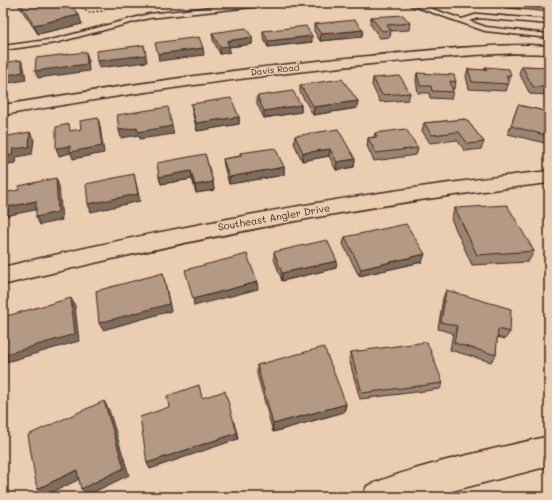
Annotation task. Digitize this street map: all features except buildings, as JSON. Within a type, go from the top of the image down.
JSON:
[{"type":"street","name":"Davis Road","points":[[3,110],[154,86],[256,72],[434,54],[549,50]]},
{"type":"street","name":"Southeast Angler Drive","points":[[3,276],[193,232],[311,210],[421,192],[549,177]]},
{"type":"street","points":[[378,497],[422,483],[549,451]]},
{"type":"lane","points":[[4,45],[55,41],[149,16],[270,3]]},
{"type":"lane","points":[[408,3],[485,29],[549,36]]},
{"type":"lane","points":[[462,21],[478,16],[549,22]]}]
